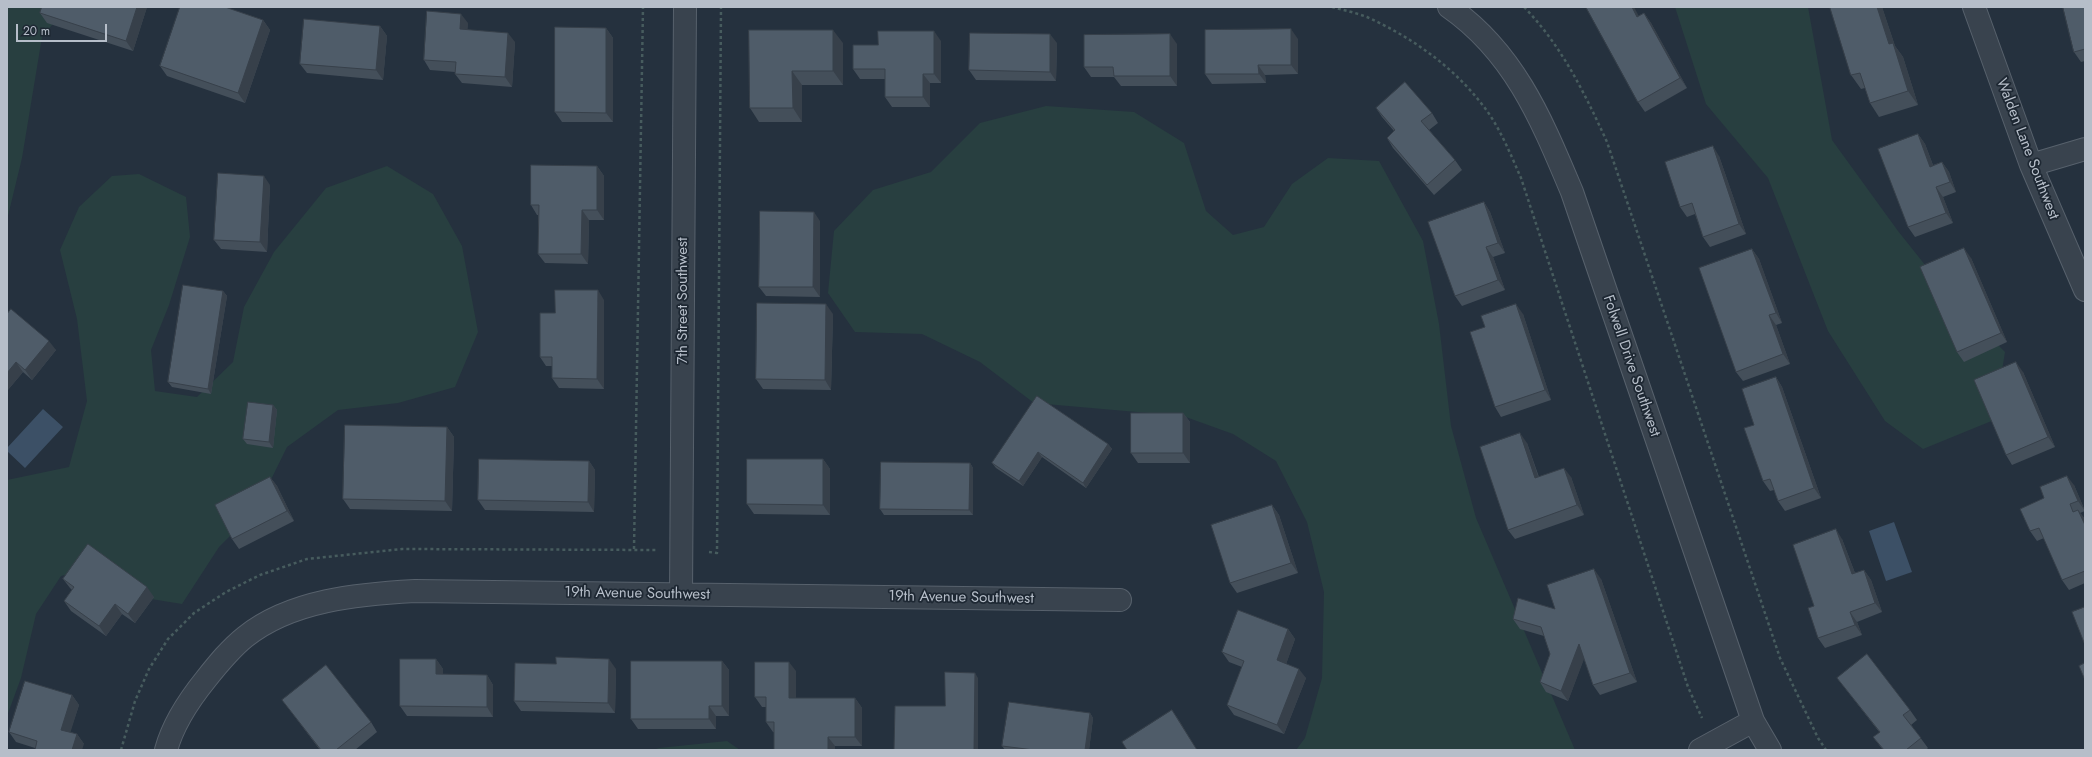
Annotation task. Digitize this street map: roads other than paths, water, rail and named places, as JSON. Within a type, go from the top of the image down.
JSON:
[{"type":"street","name":"7th Street Southwest","points":[[681,594],[685,7]]},
{"type":"street","name":"Folwell Drive Southwest","points":[[1449,7],[1473,26],[1491,44],[1523,87],[1542,120],[1572,192],[1753,721],[1770,750]]},
{"type":"street","name":"Walden Lane Southwest","points":[[1974,7],[2031,165],[2085,290]]},
{"type":"street","points":[[2031,165],[2085,149]]},
{"type":"street","name":"19th Avenue Southwest","points":[[166,750],[176,724],[191,698],[232,648],[267,623],[285,615],[317,604],[358,596],[415,591],[1120,600]]},
{"type":"street","points":[[1706,746],[1753,721]]},
{"type":"water","points":[[43,409],[63,427],[25,468],[7,451],[7,448]]},
{"type":"water","points":[[1894,522],[1912,572],[1886,581],[1869,531]]}]
